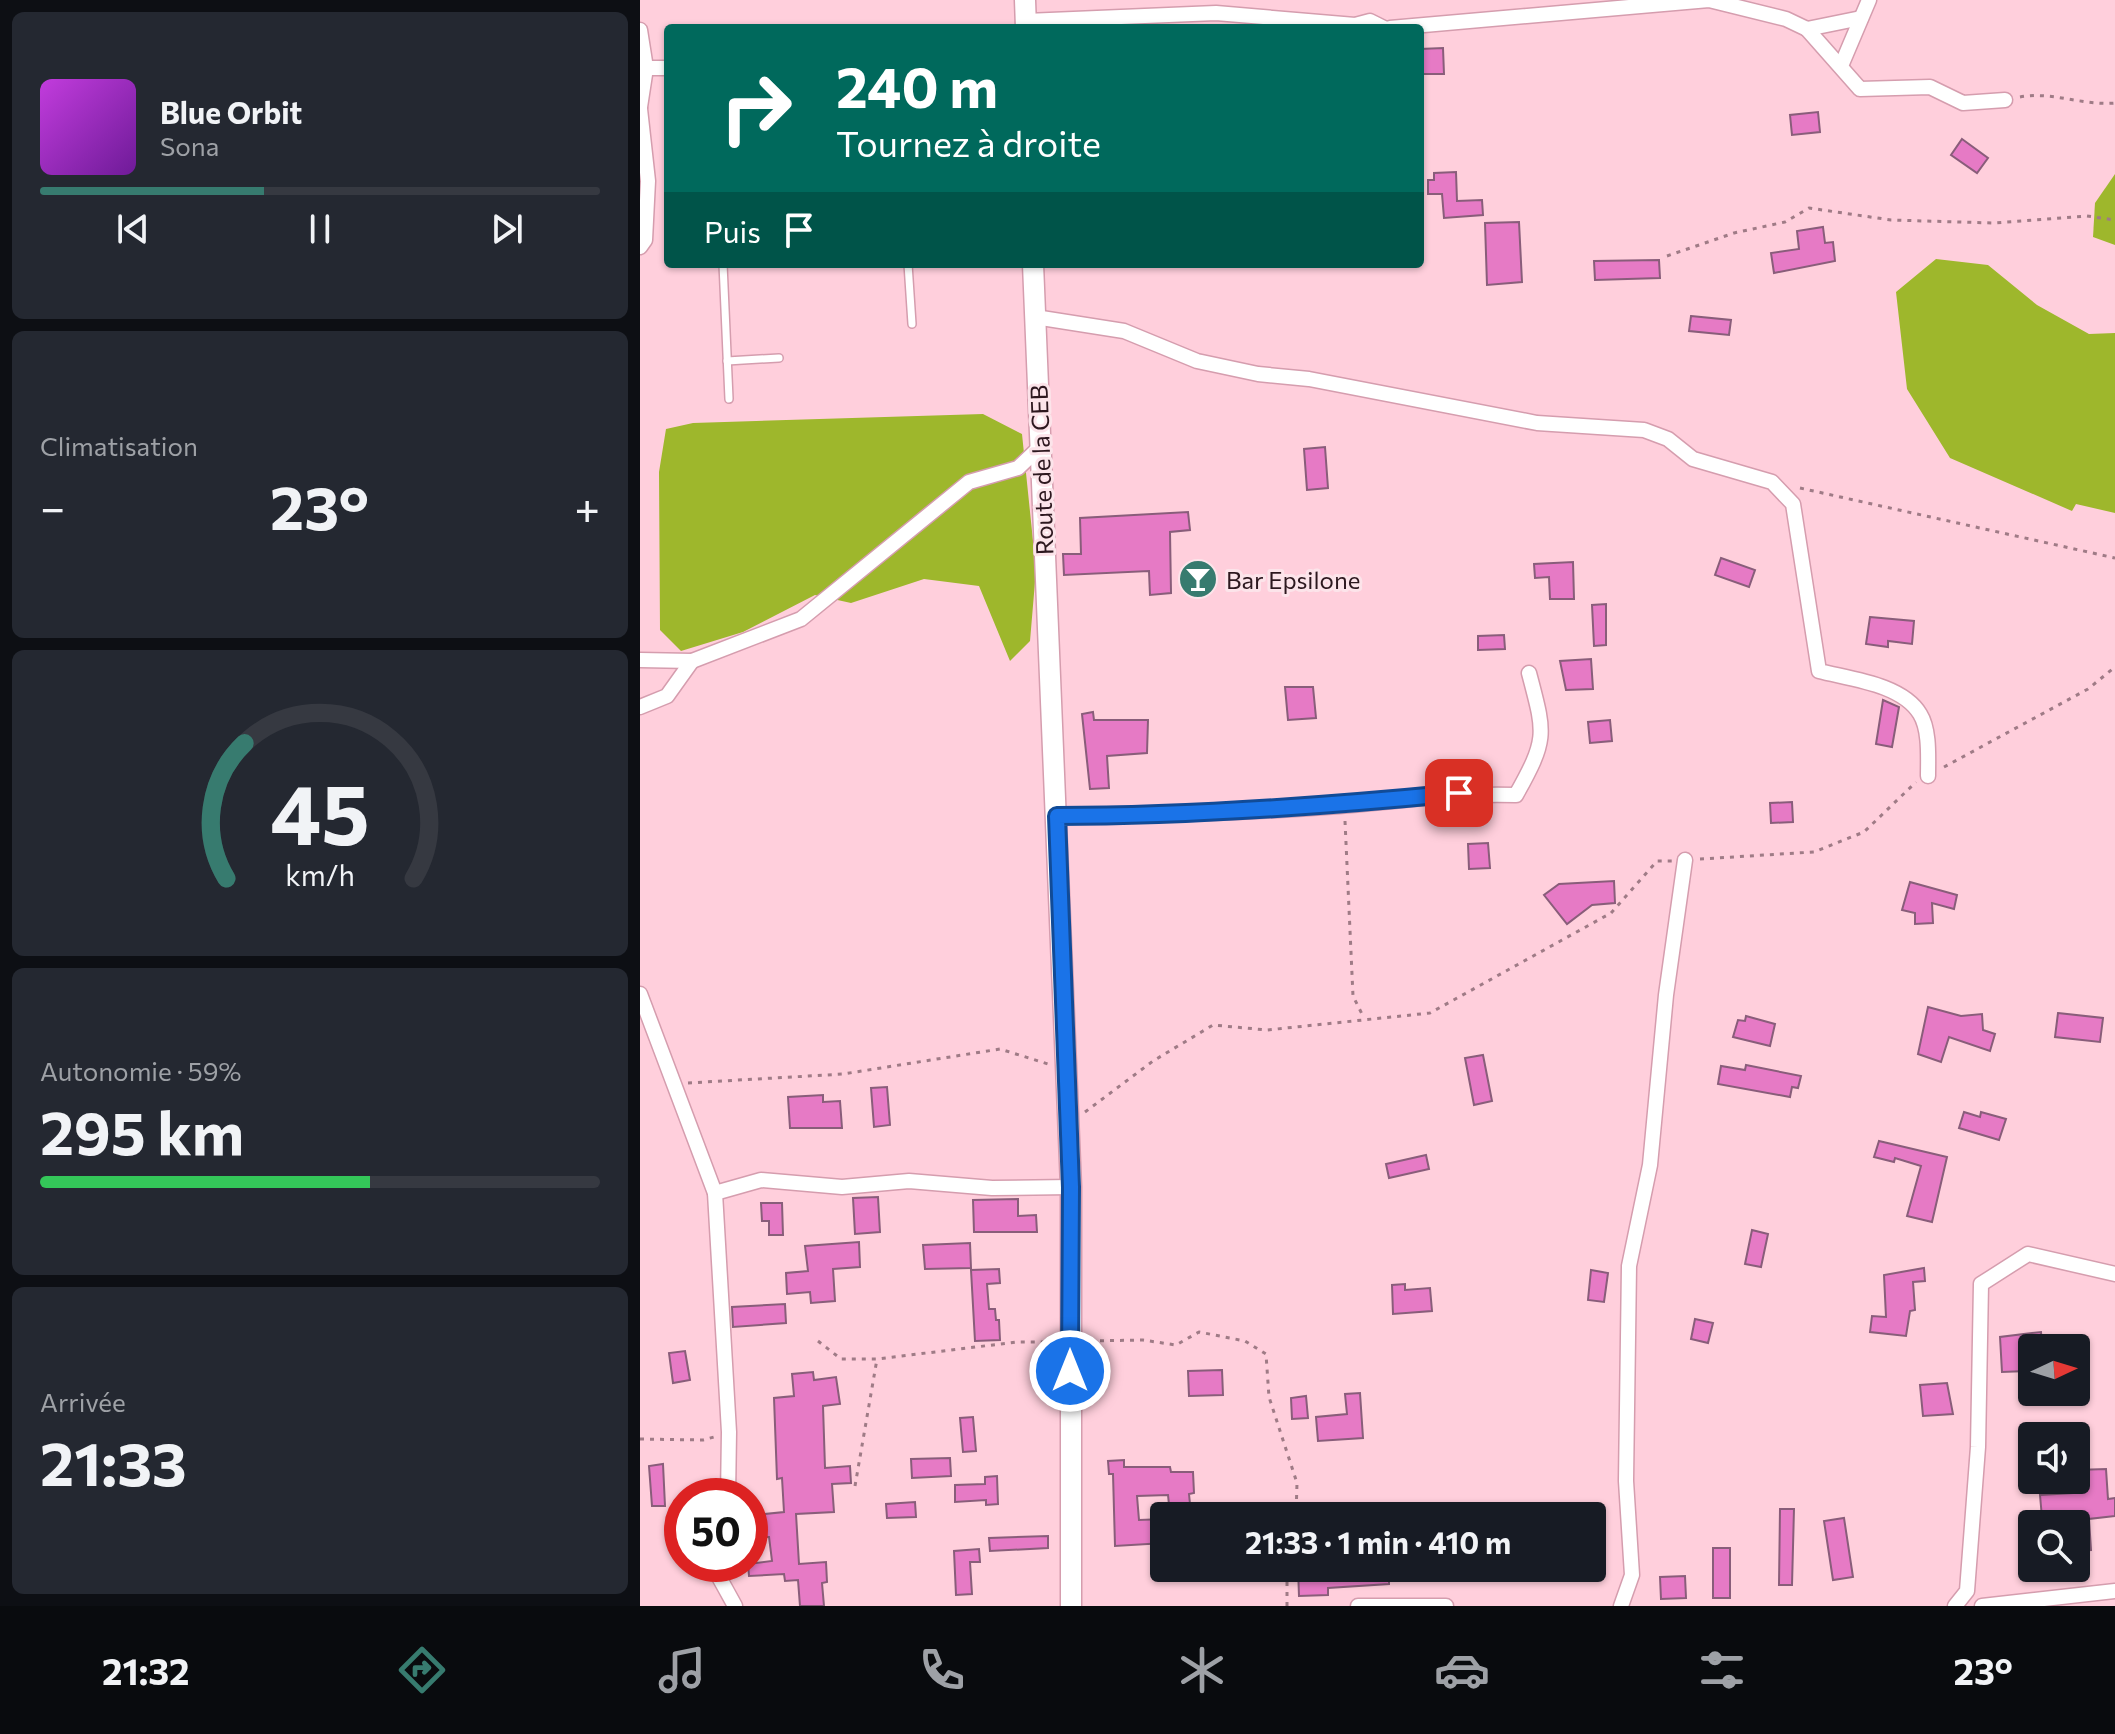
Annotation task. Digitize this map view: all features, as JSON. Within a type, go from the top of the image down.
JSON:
[{"type":"main road","name":"Route de la CEB","points":[[1033,268],[1071,1187],[1071,1606]]},
{"type":"street","points":[[1424,25],[1709,0],[1786,19],[1807,29],[1860,89],[1930,87],[1963,103],[2005,100]]},
{"type":"street","points":[[1841,66],[1869,0]]},
{"type":"street","points":[[1025,16],[1219,6],[1348,24]]},
{"type":"street","points":[[1807,29],[1861,18]]},
{"type":"street","points":[[640,30],[646,68],[640,108],[648,181],[645,240],[640,247]]},
{"type":"street","points":[[646,68],[664,68]]},
{"type":"street","points":[[1035,317],[1124,331],[1197,361],[1258,374],[1309,379],[1537,423],[1644,430],[1668,439],[1693,459],[1772,482],[1793,504],[1819,671],[1893,694],[1921,715],[1928,748],[1928,776]]},
{"type":"street","points":[[640,660],[692,661],[801,619],[969,482],[1018,468],[1040,447]]},
{"type":"street","points":[[640,707],[667,696],[692,661]]},
{"type":"street","points":[[1057,816],[1169,816],[1340,806],[1459,793],[1516,795],[1536,760],[1543,728],[1529,673]]},
{"type":"street","points":[[1621,1606],[1632,1575],[1626,1481],[1629,1266],[1650,1165],[1666,995],[1685,860]]},
{"type":"street","points":[[640,994],[715,1193],[729,1432],[728,1478]]},
{"type":"street","points":[[715,1193],[761,1180],[842,1187],[909,1181],[992,1188],[1071,1187]]},
{"type":"street","points":[[1955,1606],[1967,1591],[1978,1447],[1981,1284],[2028,1254],[2115,1274]]},
{"type":"street","points":[[722,1582],[735,1606]]},
{"type":"street","points":[[1982,1606],[2115,1591]]},
{"type":"street","points":[[1358,1606],[1446,1606]]},
{"type":"lane","points":[[723,268],[729,399]]},
{"type":"lane","points":[[908,268],[912,324]]},
{"type":"lane","points":[[727,361],[779,358]]},
{"type":"path","points":[[2005,100],[2045,95],[2094,104],[2115,103]]},
{"type":"path","points":[[1667,256],[1734,233],[1785,222],[1809,208],[1891,220],[1994,223],[2087,216],[2115,220]]},
{"type":"path","points":[[1772,482],[2115,558]]},
{"type":"path","points":[[1069,1122],[1100,1103],[1153,1061],[1213,1025],[1267,1030],[1430,1013],[1611,913],[1657,861],[1814,852],[1864,832],[1915,782],[2088,689],[2115,667]]},
{"type":"path","points":[[1340,806],[1347,826],[1347,908],[1353,996],[1364,1018]]},
{"type":"path","points":[[675,1083],[843,1074],[1000,1049],[1067,1070]]},
{"type":"path","points":[[818,1341],[841,1359],[877,1359],[1017,1342],[1143,1340],[1176,1345],[1199,1332],[1245,1341],[1266,1354],[1269,1397],[1297,1483],[1296,1502]]},
{"type":"path","points":[[855,1486],[877,1359]]},
{"type":"path","points":[[640,1439],[703,1440],[729,1432]]},
{"type":"path","points":[[1287,1582],[1287,1606]]},
{"type":"green space","points":[[2115,174],[2115,245],[2093,237],[2095,203]]},
{"type":"green space","points":[[1936,259],[1988,265],[2037,305],[2089,334],[2115,333],[2115,513],[2076,504],[2072,511],[1950,458],[1907,389],[1896,292]]},
{"type":"green space","points":[[983,414],[1022,434],[1036,570],[1030,641],[1010,661],[979,586],[924,579],[851,603],[815,595],[743,632],[681,651],[660,630],[659,472],[666,429],[693,423]]},
{"type":"building","points":[[1443,48],[1444,74],[1424,74],[1424,49]]},
{"type":"building","points":[[1818,112],[1820,132],[1792,135],[1790,115]]},
{"type":"building","points":[[1962,139],[1988,158],[1977,173],[1951,155]]},
{"type":"building","points":[[1456,172],[1457,201],[1482,200],[1483,215],[1444,218],[1442,194],[1428,194],[1428,180],[1434,180],[1434,173]]},
{"type":"building","points":[[1519,222],[1522,282],[1487,285],[1485,223]]},
{"type":"building","points":[[1823,227],[1825,243],[1833,242],[1835,261],[1774,273],[1771,253],[1799,249],[1797,231]]},
{"type":"building","points":[[1659,260],[1660,278],[1595,280],[1594,261]]},
{"type":"building","points":[[1691,316],[1731,320],[1729,335],[1689,331]]},
{"type":"building","points":[[1325,447],[1328,488],[1307,490],[1304,449]]},
{"type":"building","points":[[1188,512],[1190,530],[1170,532],[1171,593],[1150,595],[1149,571],[1064,575],[1063,554],[1081,554],[1080,518]]},
{"type":"building","points":[[1721,558],[1755,570],[1749,587],[1715,575]]},
{"type":"building","points":[[1573,562],[1574,599],[1550,599],[1549,577],[1535,578],[1534,564]]},
{"type":"building","points":[[1606,604],[1606,645],[1594,646],[1592,605]]},
{"type":"building","points":[[1870,617],[1914,621],[1912,644],[1888,641],[1888,647],[1866,644]]},
{"type":"building","points":[[1504,635],[1505,649],[1478,650],[1478,636]]},
{"type":"building","points":[[1591,659],[1593,689],[1566,690],[1560,661]]},
{"type":"building","points":[[1285,687],[1313,687],[1316,718],[1288,720]]},
{"type":"building","points":[[1883,700],[1899,707],[1892,747],[1876,744]]},
{"type":"building","points":[[1093,712],[1094,720],[1148,720],[1147,753],[1107,756],[1109,788],[1090,789],[1082,714]]},
{"type":"building","points":[[1610,720],[1612,741],[1590,743],[1588,722]]},
{"type":"building","points":[[1792,802],[1793,822],[1771,823],[1770,803]]},
{"type":"building","points":[[1488,843],[1490,868],[1469,869],[1468,844]]},
{"type":"building","points":[[1614,881],[1615,903],[1592,905],[1567,924],[1544,895],[1559,884]]},
{"type":"building","points":[[1910,882],[1957,895],[1954,909],[1932,903],[1933,923],[1915,924],[1915,913],[1902,910]]},
{"type":"building","points":[[1928,1007],[1961,1016],[1982,1014],[1983,1030],[1995,1034],[1990,1051],[1949,1037],[1941,1062],[1918,1054]]},
{"type":"building","points":[[2058,1013],[2103,1018],[2100,1042],[2055,1037]]},
{"type":"building","points":[[1746,1016],[1775,1024],[1770,1046],[1733,1037],[1738,1020],[1745,1021]]},
{"type":"building","points":[[1483,1055],[1492,1101],[1474,1105],[1465,1058]]},
{"type":"building","points":[[1746,1065],[1801,1076],[1798,1088],[1792,1087],[1790,1097],[1718,1084],[1721,1066],[1745,1070]]},
{"type":"building","points":[[887,1087],[890,1125],[874,1127],[871,1088]]},
{"type":"building","points":[[823,1095],[823,1102],[840,1101],[842,1128],[790,1128],[788,1097]]},
{"type":"building","points":[[1964,1112],[1980,1117],[1981,1112],[2006,1119],[1999,1140],[1959,1128]]},
{"type":"building","points":[[1879,1141],[1947,1157],[1932,1222],[1907,1216],[1921,1166],[1895,1158],[1894,1162],[1874,1157]]},
{"type":"building","points":[[1426,1155],[1429,1169],[1389,1178],[1386,1164]]},
{"type":"building","points":[[878,1197],[880,1232],[855,1234],[853,1198]]},
{"type":"building","points":[[1018,1199],[1018,1216],[1036,1215],[1037,1232],[974,1232],[973,1200]]},
{"type":"building","points":[[761,1203],[782,1203],[783,1235],[769,1235],[769,1221],[762,1221]]},
{"type":"building","points":[[1752,1230],[1768,1234],[1761,1267],[1745,1264]]},
{"type":"building","points":[[859,1242],[860,1267],[833,1269],[835,1301],[811,1303],[810,1292],[787,1294],[786,1273],[808,1271],[805,1246]]},
{"type":"building","points":[[970,1243],[971,1268],[925,1269],[923,1245]]},
{"type":"building","points":[[1924,1268],[1925,1281],[1913,1282],[1915,1310],[1910,1311],[1906,1336],[1870,1332],[1872,1316],[1886,1317],[1884,1275]]},
{"type":"building","points":[[999,1269],[1000,1283],[987,1284],[989,1309],[995,1309],[996,1320],[999,1320],[1000,1340],[975,1341],[971,1270]]},
{"type":"building","points":[[1591,1270],[1608,1273],[1604,1302],[1588,1300]]},
{"type":"building","points":[[1405,1284],[1405,1290],[1430,1288],[1432,1311],[1393,1314],[1392,1285]]},
{"type":"building","points":[[785,1304],[786,1323],[733,1327],[732,1307]]},
{"type":"building","points":[[1695,1319],[1713,1323],[1708,1343],[1691,1339]]},
{"type":"building","points":[[2018,1335],[2018,1371],[2002,1372],[2000,1337]]},
{"type":"building","points":[[685,1351],[690,1380],[673,1383],[669,1353]]},
{"type":"building","points":[[1222,1370],[1223,1395],[1189,1396],[1188,1371]]},
{"type":"building","points":[[813,1372],[814,1380],[836,1377],[840,1404],[823,1406],[825,1468],[850,1466],[851,1483],[832,1484],[834,1512],[796,1514],[799,1564],[826,1562],[827,1582],[822,1583],[824,1606],[800,1606],[798,1580],[785,1581],[784,1574],[768,1575],[768,1562],[772,1561],[768,1514],[784,1512],[782,1478],[777,1479],[774,1398],[794,1396],[792,1374]]},
{"type":"building","points":[[1947,1383],[1953,1414],[1923,1416],[1920,1385]]},
{"type":"building","points":[[1360,1393],[1363,1438],[1318,1441],[1316,1417],[1347,1414],[1345,1394]]},
{"type":"building","points":[[1306,1396],[1308,1418],[1292,1419],[1291,1398]]},
{"type":"building","points":[[973,1417],[976,1451],[963,1452],[960,1418]]},
{"type":"building","points":[[950,1458],[951,1476],[912,1478],[911,1459]]},
{"type":"building","points":[[1124,1460],[1124,1467],[1170,1467],[1171,1472],[1193,1472],[1194,1493],[1189,1494],[1190,1502],[1169,1502],[1168,1495],[1137,1496],[1139,1520],[1150,1520],[1150,1544],[1115,1546],[1113,1474],[1109,1474],[1108,1461]]},
{"type":"building","points":[[663,1464],[664,1506],[652,1506],[649,1466]]},
{"type":"building","points":[[2106,1469],[2108,1499],[2115,1498],[2115,1516],[2090,1519],[2090,1510],[2041,1510],[2040,1495],[2090,1494],[2090,1470]]},
{"type":"building","points":[[997,1476],[998,1504],[986,1505],[986,1500],[955,1502],[955,1485],[985,1484],[985,1477]]},
{"type":"building","points":[[915,1502],[916,1517],[887,1518],[886,1504]]},
{"type":"building","points":[[1780,1509],[1794,1509],[1792,1585],[1779,1585]]},
{"type":"building","points":[[1844,1518],[1853,1577],[1833,1580],[1824,1521]]},
{"type":"building","points":[[1048,1536],[1048,1548],[990,1551],[989,1538]]},
{"type":"building","points":[[1713,1548],[1730,1548],[1730,1598],[1713,1598]]},
{"type":"building","points":[[979,1549],[980,1562],[970,1562],[972,1594],[956,1595],[954,1551]]},
{"type":"building","points":[[1685,1576],[1686,1598],[1661,1599],[1660,1577]]},
{"type":"building","points":[[1298,1582],[1389,1582],[1328,1588],[1328,1595],[1299,1596]]},
{"type":"place","name":"Bar Epsilone","points":[[1198,579]]},
{"type":"route","points":[[1070,1371],[1071,1187],[1057,816],[1169,816],[1340,806],[1459,793]]}]
